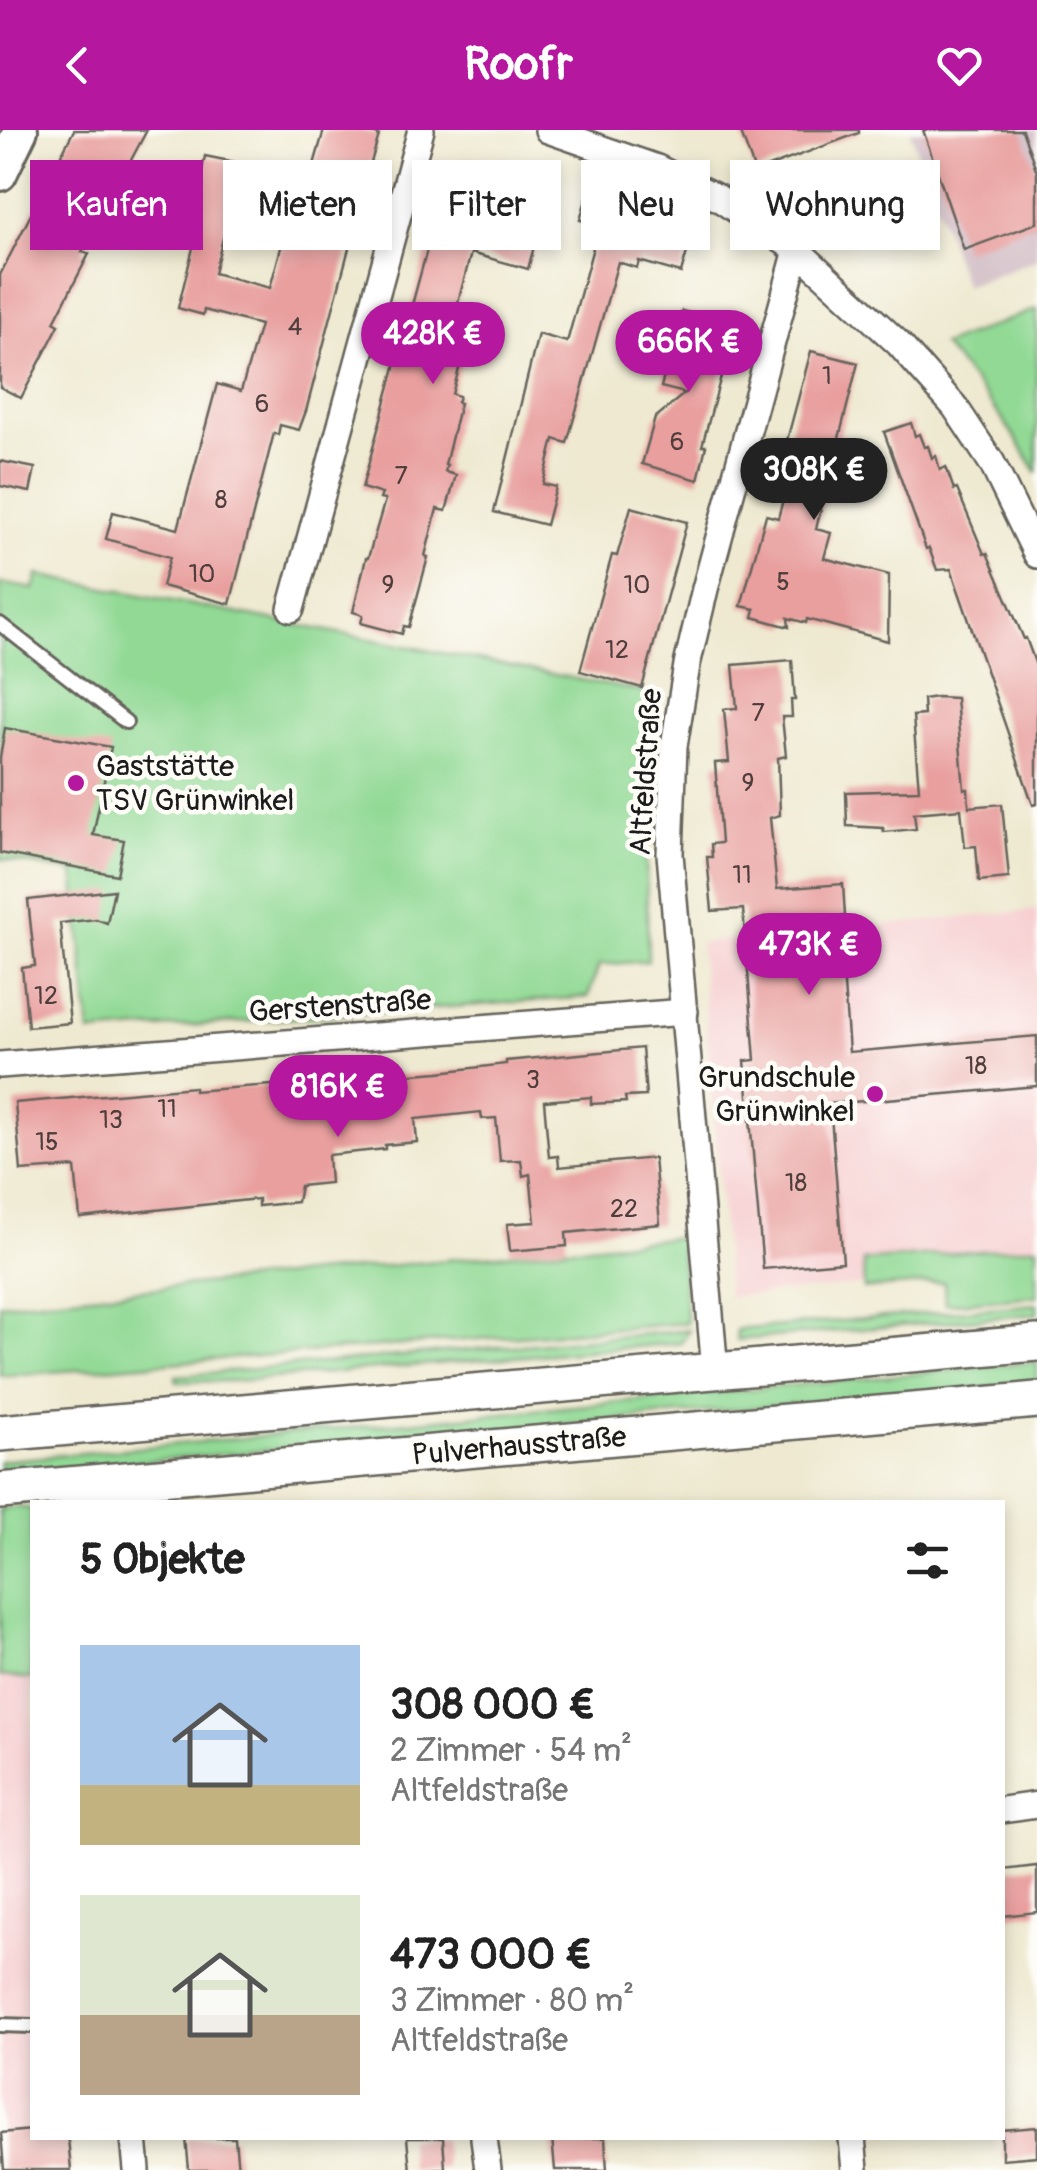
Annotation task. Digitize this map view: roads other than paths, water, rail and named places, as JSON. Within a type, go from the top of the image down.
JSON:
[{"type":"main road","name":"Pulverhausstraße","points":[[0,1434],[1037,1343]]},
{"type":"main road","name":"Pulverhausstraße","points":[[0,1491],[81,1493],[1037,1400]]},
{"type":"street","points":[[0,174],[22,130]]},
{"type":"street","points":[[290,609],[421,130]]},
{"type":"street","points":[[548,130],[656,168],[730,206]]},
{"type":"street","points":[[797,250],[898,342],[955,407],[992,463],[1037,556]]},
{"type":"street","name":"Altfeldstraße","points":[[715,1371],[670,854],[674,746],[687,665],[705,590],[797,250]]},
{"type":"street","name":"Gerstenstraße","points":[[0,1065],[685,1012]]},
{"type":"street","points":[[1005,1810],[1037,1805]]},
{"type":"street","points":[[134,2140],[137,2170]]},
{"type":"street","points":[[484,2140],[488,2170]]},
{"type":"street","points":[[852,2140],[855,2170]]},
{"type":"lane","points":[[0,624],[126,722]]},
{"type":"lane","points":[[0,2025],[30,2026]]},
{"type":"place","name":"Gaststätte TSV Grünwinkel","points":[[76,783]]},
{"type":"place","name":"Grundschule Grünwinkel","points":[[875,1094]]}]
